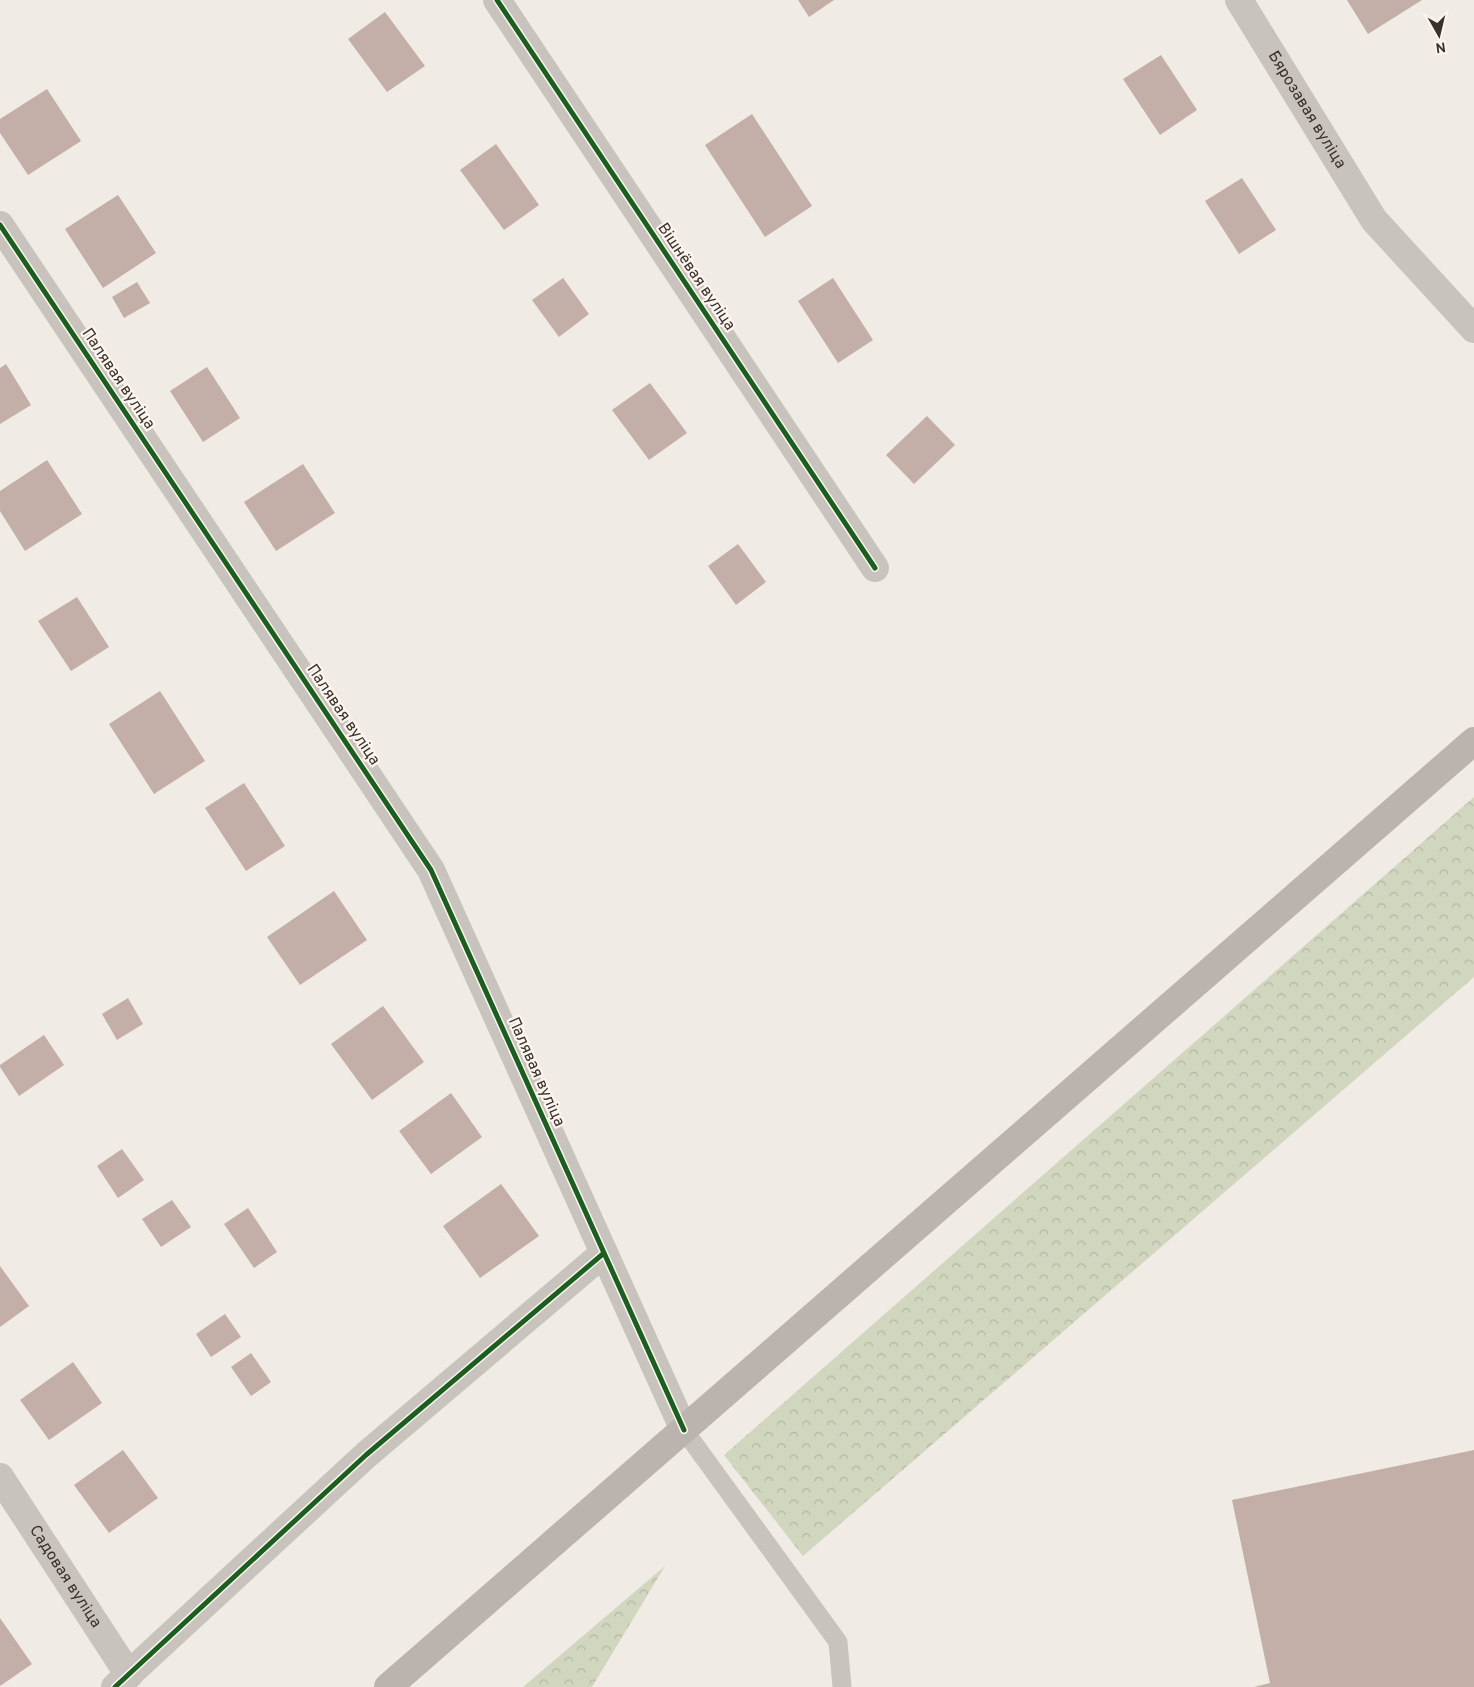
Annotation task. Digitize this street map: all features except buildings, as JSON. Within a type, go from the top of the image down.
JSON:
[{"type":"main road","points":[[388,1687],[1474,741]]},
{"type":"street","name":"Вішнёвая вуліца","points":[[497,0],[875,568]]},
{"type":"street","name":"Бярозавая вуліца","points":[[1239,0],[1374,220],[1474,329]]},
{"type":"street","name":"Палявая вуліца","points":[[0,225],[431,870],[684,1430]]},
{"type":"street","points":[[122,1681],[366,1454],[604,1253]]},
{"type":"street","name":"Садовая вуліца","points":[[0,1477],[122,1681]]},
{"type":"lane","points":[[684,1430],[838,1642],[842,1687]]},
{"type":"green space","points":[[1474,797],[1474,977],[803,1556],[724,1455]]},
{"type":"green space","points":[[665,1566],[592,1687],[523,1687]]},
{"type":"cycle path","points":[[497,0],[875,568]]},
{"type":"cycle path","points":[[0,225],[431,870],[684,1430]]},
{"type":"cycle path","points":[[115,1687],[366,1455],[604,1253]]}]
